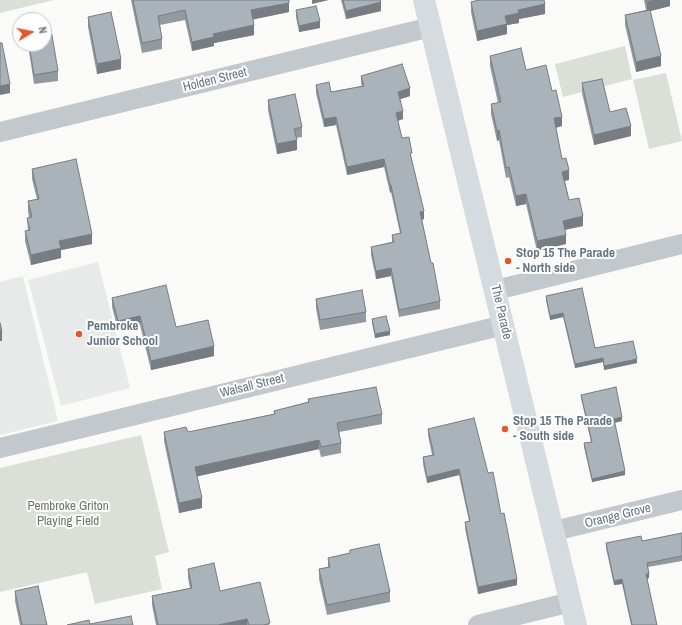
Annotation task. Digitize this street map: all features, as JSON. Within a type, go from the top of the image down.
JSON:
[{"type":"main road","name":"The Parade","points":[[424,0],[496,290],[576,625]]},
{"type":"street","name":"Holden Street","points":[[0,132],[431,27]]},
{"type":"street","points":[[496,290],[682,244]]},
{"type":"street","name":"Walsall Street","points":[[0,448],[504,325]]},
{"type":"street","name":"Orange Grove","points":[[554,531],[682,500]]},
{"type":"street","points":[[478,625],[571,602]]},
{"type":"shaded area","name":"Pembroke Junior School","points":[[98,262],[130,388],[61,406],[28,280]]},
{"type":"shaded area","points":[[23,276],[58,421],[0,435],[0,282]]},
{"type":"green space","points":[[0,0],[54,0],[0,13]]},
{"type":"green space","points":[[625,46],[632,79],[563,97],[555,64]]},
{"type":"green space","points":[[666,73],[682,141],[649,149],[633,80]]},
{"type":"green space","name":"Pembroke Griton Playing Field","points":[[141,435],[169,552],[155,556],[162,589],[95,604],[87,572],[0,592],[0,468]]},
{"type":"building","points":[[133,0],[289,0],[289,3],[251,10],[254,25],[213,34],[214,37],[192,42],[185,10],[158,16],[162,39],[142,43]]},
{"type":"building","points":[[343,0],[380,0],[381,2],[346,11]]},
{"type":"building","points":[[479,0],[544,0],[545,4],[518,10],[519,13],[505,16],[507,24],[477,31],[471,2]]},
{"type":"building","points":[[316,6],[320,21],[299,26],[296,10]]},
{"type":"building","points":[[650,10],[661,56],[636,62],[625,15]]},
{"type":"building","points":[[111,12],[121,59],[97,64],[88,17]]},
{"type":"building","points":[[52,35],[58,71],[34,75],[30,52],[52,52]]},
{"type":"building","points":[[0,43],[2,43],[10,84],[0,86]]},
{"type":"building","points":[[521,48],[526,70],[546,65],[552,91],[556,90],[562,117],[554,118],[562,159],[566,158],[569,170],[562,172],[569,200],[579,198],[583,216],[563,221],[566,235],[537,241],[526,194],[516,196],[509,167],[506,168],[499,130],[497,131],[491,104],[501,102],[490,56]]},
{"type":"building","points":[[402,64],[410,88],[398,92],[403,111],[396,113],[402,138],[409,137],[412,153],[410,153],[424,211],[420,212],[431,263],[433,263],[440,301],[399,310],[391,268],[376,271],[371,247],[394,242],[392,235],[401,233],[384,159],[347,167],[336,117],[324,119],[316,85],[329,82],[331,92],[364,86],[361,76]]},
{"type":"building","points":[[602,79],[610,112],[626,108],[631,126],[594,135],[582,83]]},
{"type":"building","points":[[295,94],[302,127],[294,129],[297,140],[277,144],[268,100]]},
{"type":"building","points":[[76,159],[92,234],[59,241],[61,248],[31,255],[25,231],[30,230],[27,218],[32,217],[28,201],[39,199],[32,169]]},
{"type":"building","points":[[166,285],[176,327],[208,320],[214,346],[151,361],[140,316],[118,321],[112,298]]},
{"type":"building","points":[[582,288],[595,348],[633,341],[637,359],[604,366],[603,358],[575,364],[563,313],[550,316],[546,296]]},
{"type":"building","points":[[362,290],[366,312],[320,320],[316,299]]},
{"type":"building","points":[[386,316],[390,331],[375,334],[372,319]]},
{"type":"building","points":[[376,387],[382,414],[337,423],[341,443],[321,447],[319,440],[195,467],[202,498],[179,503],[164,432],[186,427],[188,432],[275,414],[274,411],[309,402],[308,399]]},
{"type":"building","points":[[616,387],[622,417],[614,419],[625,471],[592,479],[584,443],[592,442],[581,395]]},
{"type":"building","points":[[474,418],[488,473],[493,472],[501,514],[504,513],[517,579],[478,587],[465,522],[470,521],[459,469],[427,477],[423,457],[434,455],[428,429]]},
{"type":"building","points":[[682,533],[682,556],[647,563],[649,574],[646,574],[657,625],[632,625],[622,579],[614,581],[606,543],[641,536],[642,541]]},
{"type":"building","points":[[379,544],[390,592],[327,605],[319,569],[330,567],[328,558],[350,553],[350,550]]},
{"type":"building","points":[[214,563],[220,591],[260,582],[270,623],[264,625],[249,625],[247,619],[218,625],[158,625],[152,596],[192,588],[188,569]]},
{"type":"building","points":[[38,586],[47,625],[22,625],[15,591]]},
{"type":"building","points":[[131,616],[133,625],[67,625],[89,620],[90,624]]},
{"type":"place","name":"Stop 15 The Parade - North side","points":[[508,261]]},
{"type":"place","name":"Pembroke Junior School","points":[[79,334]]},
{"type":"place","name":"Stop 15 The Parade - South side","points":[[505,429]]}]
